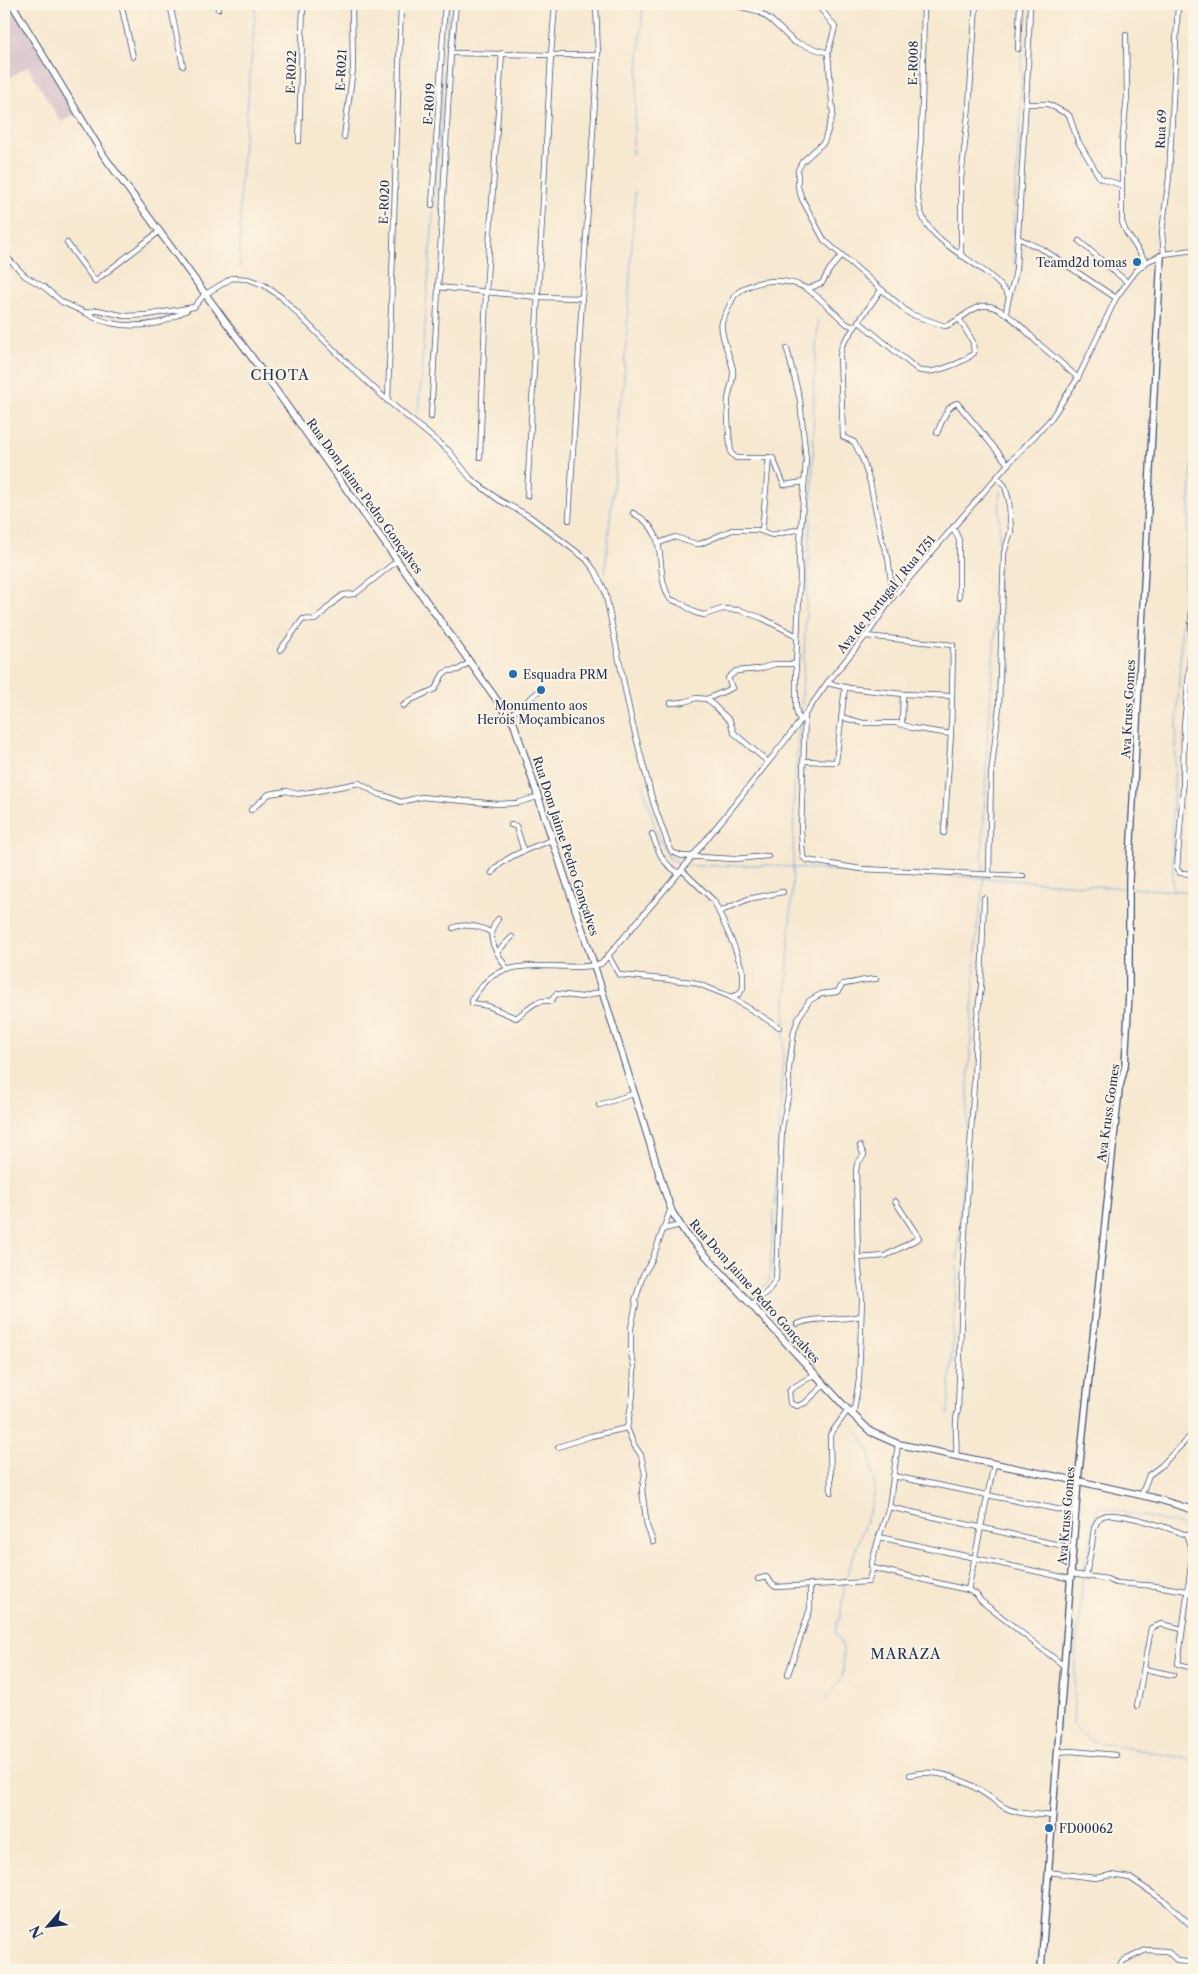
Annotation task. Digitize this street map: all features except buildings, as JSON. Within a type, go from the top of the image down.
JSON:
[{"type":"main road","name":"Rua Dom Jaime Pedro Gonçalves","points":[[12,4],[104,156],[160,230],[204,295],[267,378],[514,724],[594,965],[633,1094],[671,1208],[680,1225],[711,1263],[850,1413],[879,1437],[898,1444],[1078,1481],[1194,1510]]},
{"type":"street","points":[[121,4],[133,57]]},
{"type":"street","points":[[170,4],[183,66]]},
{"type":"street","name":"E-R022","points":[[299,141],[303,4]]},
{"type":"street","name":"E-R021","points":[[344,137],[353,69],[352,4]]},
{"type":"street","name":"E-R020","points":[[388,401],[401,4]]},
{"type":"street","name":"E-R019","points":[[432,205],[446,4]]},
{"type":"street","points":[[431,417],[451,53],[456,4]]},
{"type":"street","points":[[527,496],[555,4]]},
{"type":"street","points":[[569,520],[598,55],[596,4]]},
{"type":"street","points":[[728,4],[758,11],[772,21],[794,42],[828,53]]},
{"type":"street","name":"E-R008","points":[[924,4],[922,123],[917,182],[920,211],[930,228],[961,256],[997,282],[1008,295]]},
{"type":"street","points":[[961,256],[961,179],[976,4]]},
{"type":"street","points":[[1018,49],[1020,4]]},
{"type":"street","points":[[1006,314],[1008,295],[1014,280],[1018,238],[1030,4]]},
{"type":"street","name":"Rua 69","points":[[1163,255],[1162,232],[1168,177],[1178,4]]},
{"type":"street","points":[[819,5],[835,27],[830,52],[828,53],[833,114],[824,142],[802,162],[798,170],[798,187],[820,235],[910,314],[934,324],[945,326],[960,320],[969,312],[981,306],[990,307],[1006,314],[1024,328],[1078,378]]},
{"type":"street","points":[[1126,35],[1127,97],[1122,144],[1123,227],[1146,262]]},
{"type":"street","points":[[451,53],[598,55]]},
{"type":"street","points":[[480,457],[486,292],[502,53]]},
{"type":"street","points":[[1026,104],[1048,104],[1069,115],[1078,141],[1100,178],[1122,185]]},
{"type":"street","points":[[67,243],[95,281],[160,230]]},
{"type":"street","points":[[1018,238],[1044,250],[1116,298]]},
{"type":"street","points":[[1079,241],[1127,282]]},
{"type":"street","name":"Ava de Portugal / Rua 1751","points":[[594,965],[601,964],[681,872],[768,762],[827,683],[866,636],[893,597],[1008,464],[1050,420],[1078,378],[1116,298],[1127,282],[1146,262],[1163,255],[1194,249]]},
{"type":"street","points":[[4,254],[25,276],[44,287],[62,302],[86,313],[96,320],[118,324],[159,323],[194,307],[204,295],[232,278],[248,279],[264,285],[282,297],[351,367],[388,401],[449,451],[471,479],[499,500],[529,516],[586,559],[596,571],[605,591],[631,718],[661,828],[672,852],[682,856],[734,860],[768,856]]},
{"type":"street","points":[[808,289],[822,283],[830,268],[842,255]]},
{"type":"street","name":"Ava Kruss Gomes","points":[[1041,1970],[1078,1481],[1119,1090],[1126,1066],[1129,993],[1129,879],[1163,255]]},
{"type":"street","points":[[804,482],[784,485],[773,458],[736,458],[731,453],[728,435],[728,402],[733,369],[727,353],[722,323],[734,295],[755,284],[790,281],[808,289],[847,324],[854,327]]},
{"type":"street","points":[[438,287],[537,297],[582,298]]},
{"type":"street","points":[[881,290],[843,342],[840,356],[843,437],[854,442],[870,482],[882,541],[888,557],[893,597]]},
{"type":"street","points":[[86,313],[98,310],[125,316],[194,307]]},
{"type":"street","points":[[858,321],[918,370],[925,372],[939,370],[970,357],[974,353],[975,348],[972,338],[960,320]]},
{"type":"street","points":[[847,324],[850,332]]},
{"type":"street","points":[[787,349],[800,400],[806,460],[800,529],[796,664],[796,706],[800,720]]},
{"type":"street","points":[[937,433],[950,407],[957,403],[981,429],[1008,464]]},
{"type":"street","points":[[762,531],[769,458]]},
{"type":"street","points":[[989,875],[991,775],[999,707],[1004,553],[1011,531],[1008,492],[997,477]]},
{"type":"street","points":[[633,513],[650,525],[659,544],[663,577],[670,599],[696,613],[703,614],[722,609],[739,610],[762,618],[797,636]]},
{"type":"street","points":[[953,527],[959,540],[959,597]]},
{"type":"street","points":[[659,544],[675,538],[700,544],[732,530],[762,531],[772,535],[800,529]]},
{"type":"street","points":[[280,650],[303,619],[315,620],[343,595],[355,594],[398,560]]},
{"type":"street","points":[[1194,583],[1192,599],[1191,686],[1184,726],[1177,869],[1180,873],[1194,874]]},
{"type":"street","points":[[866,636],[954,645],[951,734],[944,833]]},
{"type":"street","points":[[403,706],[411,700],[435,689],[443,674],[448,671],[458,670],[470,662]]},
{"type":"street","points":[[670,703],[684,702],[696,698],[707,699],[732,688],[728,678],[736,671],[759,669],[775,664],[796,664]]},
{"type":"street","points":[[827,683],[903,694],[952,696]]},
{"type":"street","points":[[804,762],[836,762],[845,687]]},
{"type":"street","points":[[509,716],[539,691]]},
{"type":"street","points":[[902,724],[903,694]]},
{"type":"street","points":[[707,699],[730,720],[734,734],[768,762]]},
{"type":"street","points":[[805,714],[801,851],[803,858],[861,868],[1023,876]]},
{"type":"street","points":[[841,717],[863,723],[892,722],[918,730],[951,734]]},
{"type":"street","points":[[1183,773],[1194,783]]},
{"type":"street","points":[[251,810],[269,794],[286,791],[297,794],[359,783],[378,794],[401,802],[421,797],[498,804],[517,803],[538,797]]},
{"type":"street","points":[[511,825],[516,826],[524,851]]},
{"type":"street","points":[[652,834],[663,861],[669,867],[681,872],[711,897],[719,912],[737,953],[744,980],[741,993],[730,996]]},
{"type":"street","points":[[492,873],[499,864],[524,851],[552,840]]},
{"type":"street","points":[[719,912],[748,899],[783,892]]},
{"type":"street","points":[[956,1456],[958,1443],[955,1420],[958,1410],[963,1265],[984,898]]},
{"type":"street","points":[[498,918],[490,932],[493,944],[508,970]]},
{"type":"street","points":[[453,928],[460,924],[487,929],[490,932]]},
{"type":"street","points":[[498,952],[512,937]]},
{"type":"street","points":[[608,955],[619,975],[694,982],[730,996],[779,1027]]},
{"type":"street","points":[[594,965],[542,966],[499,972],[478,990],[472,999],[472,1003],[488,1006],[516,1018],[541,1000],[551,1001],[556,994],[582,997],[601,992]]},
{"type":"street","points":[[751,1305],[769,1290],[776,1279],[782,1128],[789,1092],[794,1031],[799,1017],[804,1006],[813,997],[837,992],[843,984],[859,979],[876,978]]},
{"type":"street","points":[[599,1106],[633,1094]]},
{"type":"street","points":[[831,1492],[830,1435],[850,1413],[859,1380],[862,1286],[858,1258],[856,1171],[857,1164],[864,1155],[860,1146]]},
{"type":"street","points":[[858,1258],[885,1256],[919,1238],[895,1201]]},
{"type":"street","points":[[653,1542],[647,1526],[642,1490],[645,1474],[641,1455],[634,1445],[627,1428],[633,1395],[634,1366],[631,1352],[630,1328],[635,1301],[671,1208]]},
{"type":"street","points":[[664,1229],[680,1225]]},
{"type":"street","points":[[797,1324],[861,1316]]},
{"type":"street","points":[[815,1374],[791,1389],[790,1403],[797,1406],[805,1403],[824,1385]]},
{"type":"street","points":[[558,1447],[591,1436],[627,1428]]},
{"type":"street","points":[[1141,1496],[1149,1475],[1161,1466],[1194,1432]]},
{"type":"street","points":[[758,1579],[766,1577],[776,1587],[810,1584],[866,1584],[874,1568],[872,1566],[878,1537],[889,1506],[898,1444]]},
{"type":"street","points":[[968,1590],[994,1464]]},
{"type":"street","points":[[893,1476],[1076,1513]]},
{"type":"street","points":[[889,1506],[1073,1548]]},
{"type":"street","points":[[1083,1576],[1092,1549],[1092,1535],[1096,1525],[1104,1516],[1112,1515],[1135,1519],[1176,1530],[1194,1539]]},
{"type":"street","points":[[1186,1534],[1194,1555],[1192,1574],[1187,1591],[1178,1664],[1194,1668]]},
{"type":"street","points":[[878,1537],[974,1559],[1071,1577],[1083,1576],[1107,1579],[1114,1583],[1156,1586],[1187,1591]]},
{"type":"street","points":[[874,1568],[968,1590],[976,1594],[981,1601],[1064,1666]]},
{"type":"street","points":[[788,1674],[810,1609],[810,1584]]},
{"type":"street","points":[[1137,1706],[1151,1628],[1161,1624],[1182,1629]]},
{"type":"street","points":[[1144,1669],[1174,1675]]},
{"type":"street","points":[[1057,1752],[1116,1755]]},
{"type":"street","points":[[910,1775],[928,1773],[949,1776],[971,1785],[1006,1808],[1017,1812],[1052,1816]]},
{"type":"street","points":[[1048,1872],[1079,1877],[1095,1878],[1112,1875],[1130,1878],[1166,1902],[1194,1928]]},
{"type":"street","points":[[1117,1970],[1123,1961],[1146,1950],[1167,1951],[1178,1961],[1194,1963]]},
{"type":"shaded area","points":[[4,4],[13,4],[75,114],[61,122],[28,67],[4,80]]},
{"type":"waterway","points":[[240,267],[240,190],[256,4]]},
{"type":"waterway","points":[[418,415],[449,4]]},
{"type":"waterway","points":[[632,154],[643,4]]},
{"type":"waterway","points":[[1021,101],[1023,4]]},
{"type":"waterway","points":[[1014,264],[1014,215],[1021,105]]},
{"type":"waterway","points":[[605,572],[614,478],[618,408],[623,394],[635,192]]},
{"type":"waterway","points":[[801,717],[818,320]]},
{"type":"waterway","points":[[1173,891],[1172,825],[1182,618],[1194,440]]},
{"type":"waterway","points":[[948,1415],[977,929],[984,878],[982,856],[988,729],[997,608],[1000,492]]},
{"type":"waterway","points":[[775,1205],[793,869],[794,787],[799,728]]},
{"type":"waterway","points":[[643,785],[655,827],[668,857],[684,866]]},
{"type":"waterway","points":[[688,866],[767,865],[856,873],[923,874],[1125,888]]},
{"type":"waterway","points":[[1132,888],[1194,892]]},
{"type":"waterway","points":[[751,1296],[769,1282],[774,1210]]},
{"type":"waterway","points":[[826,1699],[842,1677],[843,1648],[836,1633],[837,1622],[840,1619],[845,1580],[872,1504],[875,1489],[869,1448],[858,1432]]},
{"type":"waterway","points":[[1083,1573],[1097,1506],[1178,1524],[1194,1532]]},
{"type":"waterway","points":[[1083,1577],[1076,1648],[1073,1725],[1091,1741],[1194,1760]]},
{"type":"place","name":"Teamd2d tomas","points":[[1137,262]]},
{"type":"place","name":"Esquadra PRM","points":[[513,674]]},
{"type":"place","name":"Monumento aos Heróis Moçambicanos","points":[[541,690]]},
{"type":"place","name":"FD00062","points":[[1049,1828]]},
{"type":"district","name":"CHOTA","points":[[280,375]]},
{"type":"district","name":"MARAZA","points":[[906,1654]]}]
